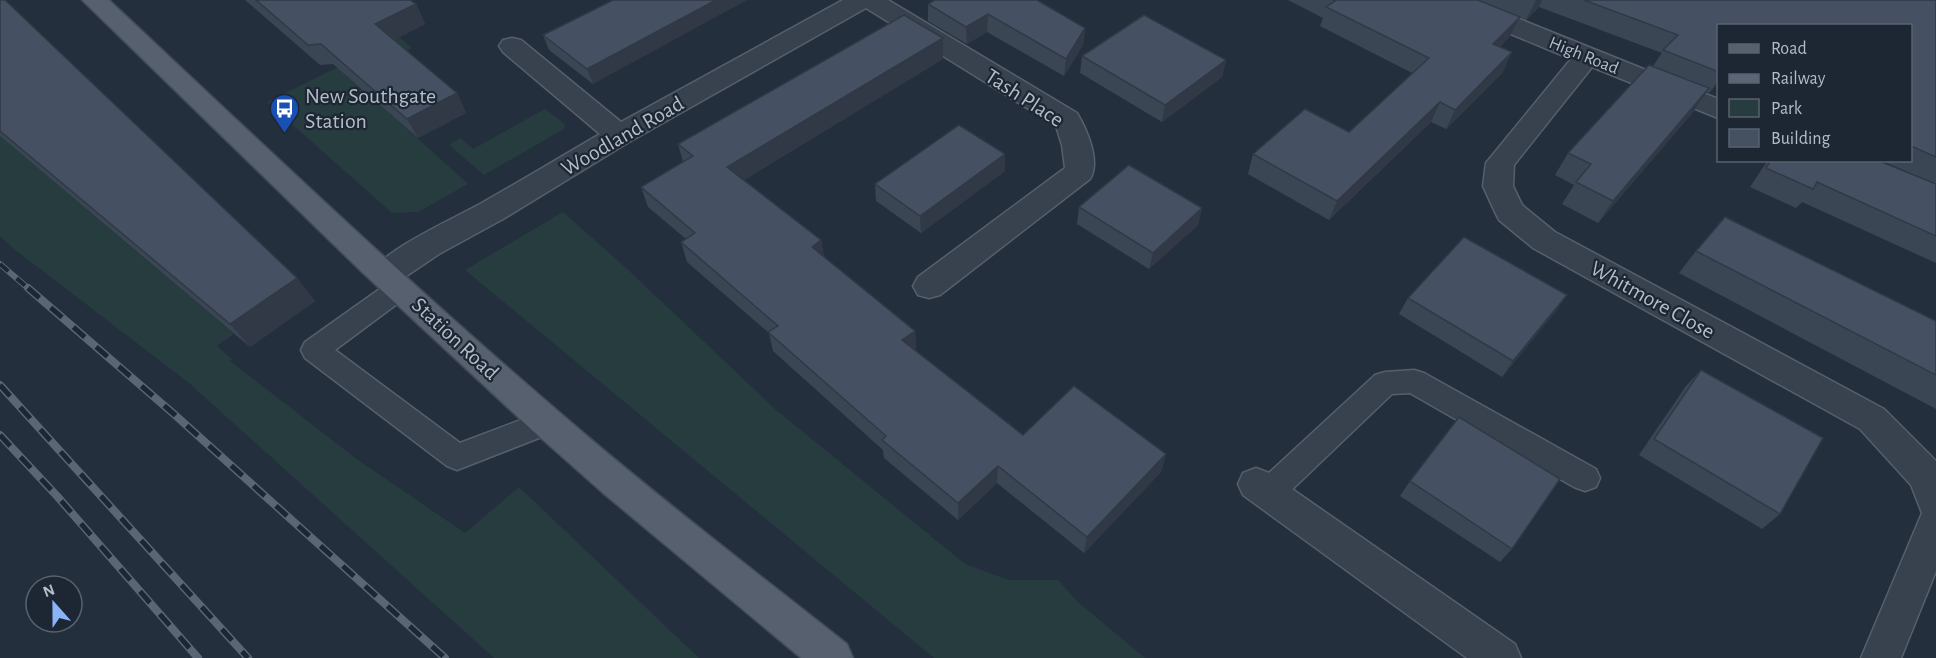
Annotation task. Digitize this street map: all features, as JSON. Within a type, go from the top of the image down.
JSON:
[{"type":"main road","name":"Station Road","points":[[95,0],[393,281],[547,422],[672,528],[833,658]]},
{"type":"street","name":"Woodland Road","points":[[393,281],[428,246],[492,211],[619,135],[862,0]]},
{"type":"street","name":"Tash Place","points":[[870,0],[1067,120],[1076,136],[1080,172],[929,286]]},
{"type":"street","name":"High Road","points":[[1450,0],[1717,109]]},
{"type":"street","points":[[512,46],[619,135]]},
{"type":"street","name":"Whitmore Close","points":[[1587,56],[1500,163],[1498,186],[1510,212],[1544,240],[1872,419],[1926,476],[1936,503]]},
{"type":"street","points":[[1262,489],[1501,658]]},
{"type":"street","points":[[1881,658],[1936,523]]},
{"type":"lane","points":[[393,281],[315,350],[458,457],[547,422]]},
{"type":"lane","points":[[1262,489],[1385,383],[1414,381],[1585,478]]},
{"type":"green space","points":[[399,37],[412,48],[351,78],[468,184],[418,212],[392,213],[267,102]]},
{"type":"green space","points":[[545,109],[565,124],[564,129],[484,175],[449,145],[460,138],[473,149]]},
{"type":"green space","points":[[0,136],[234,334],[217,346],[232,359],[230,361],[358,460],[465,533],[519,487],[699,658],[494,658],[189,383],[0,236]]},
{"type":"green space","points":[[563,212],[625,267],[775,409],[965,564],[1009,580],[1058,580],[1078,602],[1145,658],[934,658],[465,270]]},
{"type":"building","points":[[0,0],[5,0],[297,278],[230,324],[0,131]]},
{"type":"building","points":[[256,0],[410,0],[416,4],[375,24],[457,93],[407,119],[321,44],[308,45]]},
{"type":"building","points":[[613,0],[716,0],[587,69],[543,35]]},
{"type":"building","points":[[935,0],[1037,0],[1085,28],[1066,59],[988,14],[966,27],[928,4]]},
{"type":"building","points":[[1333,0],[1478,0],[1520,17],[1493,44],[1512,52],[1455,110],[1440,102],[1337,201],[1253,154],[1305,109],[1349,132],[1429,58],[1326,7],[1335,1]]},
{"type":"building","points":[[1584,0],[1936,0],[1936,157],[1912,146],[1912,24],[1717,24],[1717,71],[1663,50],[1678,35]]},
{"type":"building","points":[[904,15],[943,38],[727,167],[821,240],[812,247],[915,331],[902,340],[1023,435],[1074,386],[1166,454],[1087,537],[998,466],[958,503],[882,440],[886,436],[768,332],[778,326],[681,242],[695,233],[641,187],[693,156],[678,144]]},
{"type":"building","points":[[1144,15],[1226,60],[1165,105],[1082,56]]},
{"type":"building","points":[[1649,65],[1709,88],[1613,201],[1576,182],[1591,164],[1568,153]]},
{"type":"building","points":[[959,125],[1005,154],[920,216],[875,184]]},
{"type":"building","points":[[1770,162],[1882,162],[1936,184],[1936,236],[1817,182],[1813,189],[1766,168]]},
{"type":"building","points":[[1129,165],[1202,208],[1153,253],[1079,207]]},
{"type":"building","points":[[1725,217],[1936,321],[1936,375],[1696,251]]},
{"type":"building","points":[[1464,237],[1567,295],[1513,361],[1408,298]]},
{"type":"building","points":[[1701,370],[1823,438],[1780,514],[1654,439]]},
{"type":"building","points":[[1459,417],[1560,479],[1512,549],[1410,481]]},
{"type":"railway","points":[[0,264],[29,289]]},
{"type":"railway","points":[[28,288],[175,415],[445,658]]},
{"type":"railway","points":[[0,385],[248,658]]},
{"type":"railway","points":[[0,435],[57,496],[198,658]]},
{"type":"place","name":"New Southgate Station","points":[[284,134]]}]
